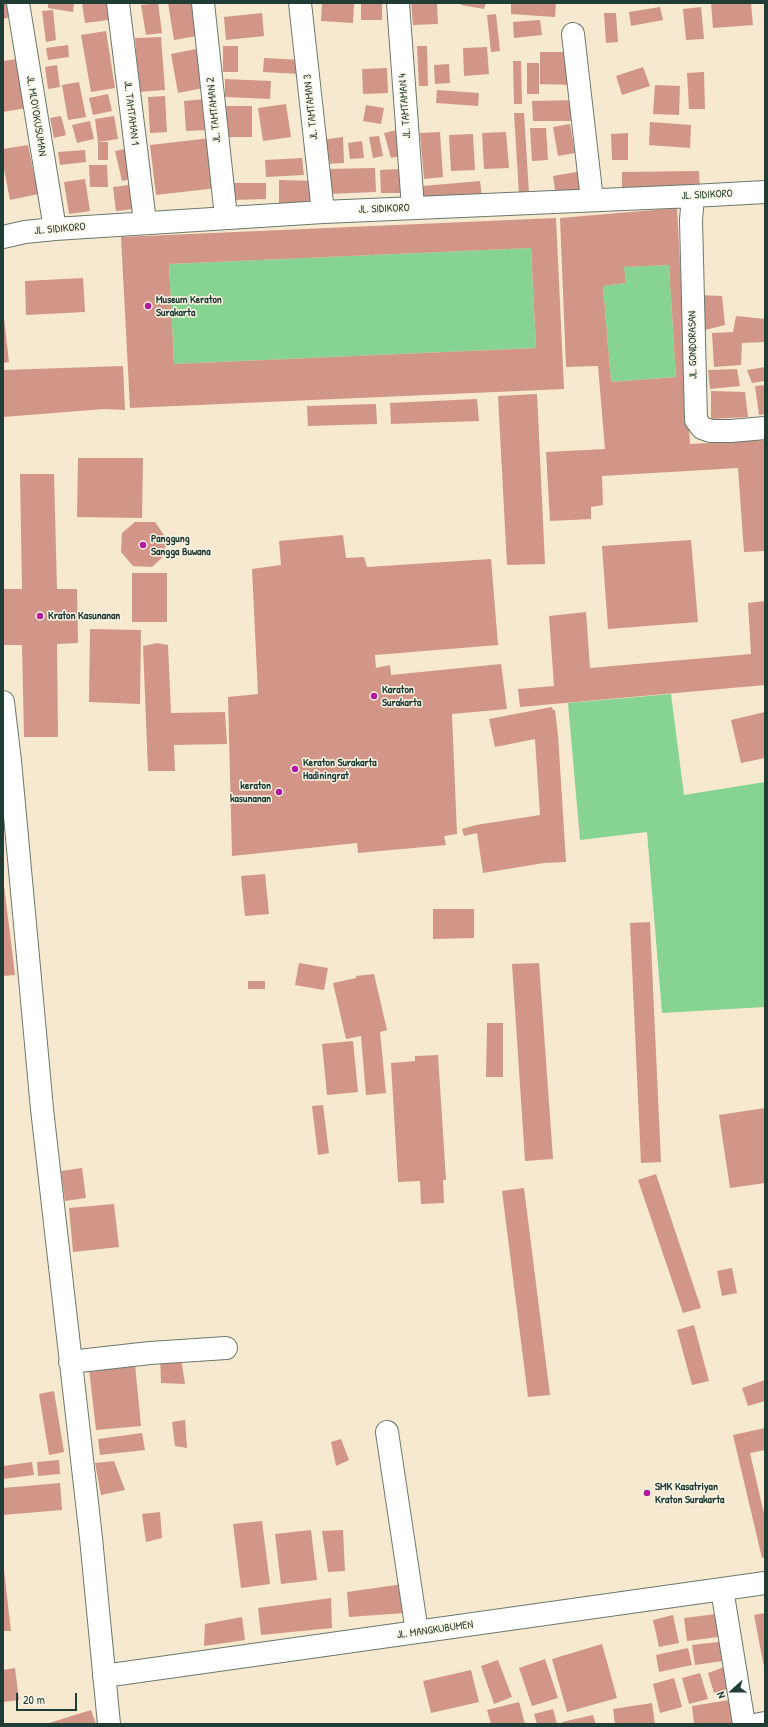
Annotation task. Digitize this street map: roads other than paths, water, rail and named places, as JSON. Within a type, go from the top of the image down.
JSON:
[{"type":"street","name":"JL. MLOYOKUSUMAN","points":[[18,3],[54,229]]},
{"type":"street","name":"JL. TAMTAMAN 1","points":[[118,3],[145,222]]},
{"type":"street","name":"JL. TAMTAMAN 2","points":[[203,3],[226,218]]},
{"type":"street","name":"JL. TAMTAMAN 3","points":[[300,3],[323,212]]},
{"type":"street","name":"JL. TAMTAMAN 4","points":[[398,3],[413,208]]},
{"type":"street","points":[[573,34],[592,200]]},
{"type":"street","name":"JL. SIDIKORO","points":[[3,237],[25,232],[145,222],[323,212],[765,192]]},
{"type":"street","name":"JL. GONDORASAN","points":[[693,196],[691,220],[696,420],[702,428],[711,431],[765,428]]},
{"type":"street","points":[[3,702],[7,762],[42,1109],[91,1538],[109,1724]]},
{"type":"street","points":[[70,1362],[150,1353],[226,1348]]},
{"type":"street","points":[[387,1432],[417,1632]]},
{"type":"street","name":"JL. MANGKUBUMEN","points":[[104,1676],[765,1583]]},
{"type":"street","points":[[722,1589],[744,1724]]},
{"type":"street","points":[[759,1724],[765,1723]]},
{"type":"place","name":"Museum Keraton Surakarta","points":[[148,306]]},
{"type":"place","name":"Panggung Sangga Buwana","points":[[143,545]]},
{"type":"place","name":"Kraton Kasunanan","points":[[40,616]]},
{"type":"place","name":"Karaton Surakarta","points":[[374,696]]},
{"type":"place","name":"Keraton Surakarta Hadiningrat","points":[[295,769]]},
{"type":"place","name":"keraton kasunanan","points":[[279,792]]},
{"type":"place","name":"SMK Kasatriyan Kraton Surakarta","points":[[647,1493]]}]
